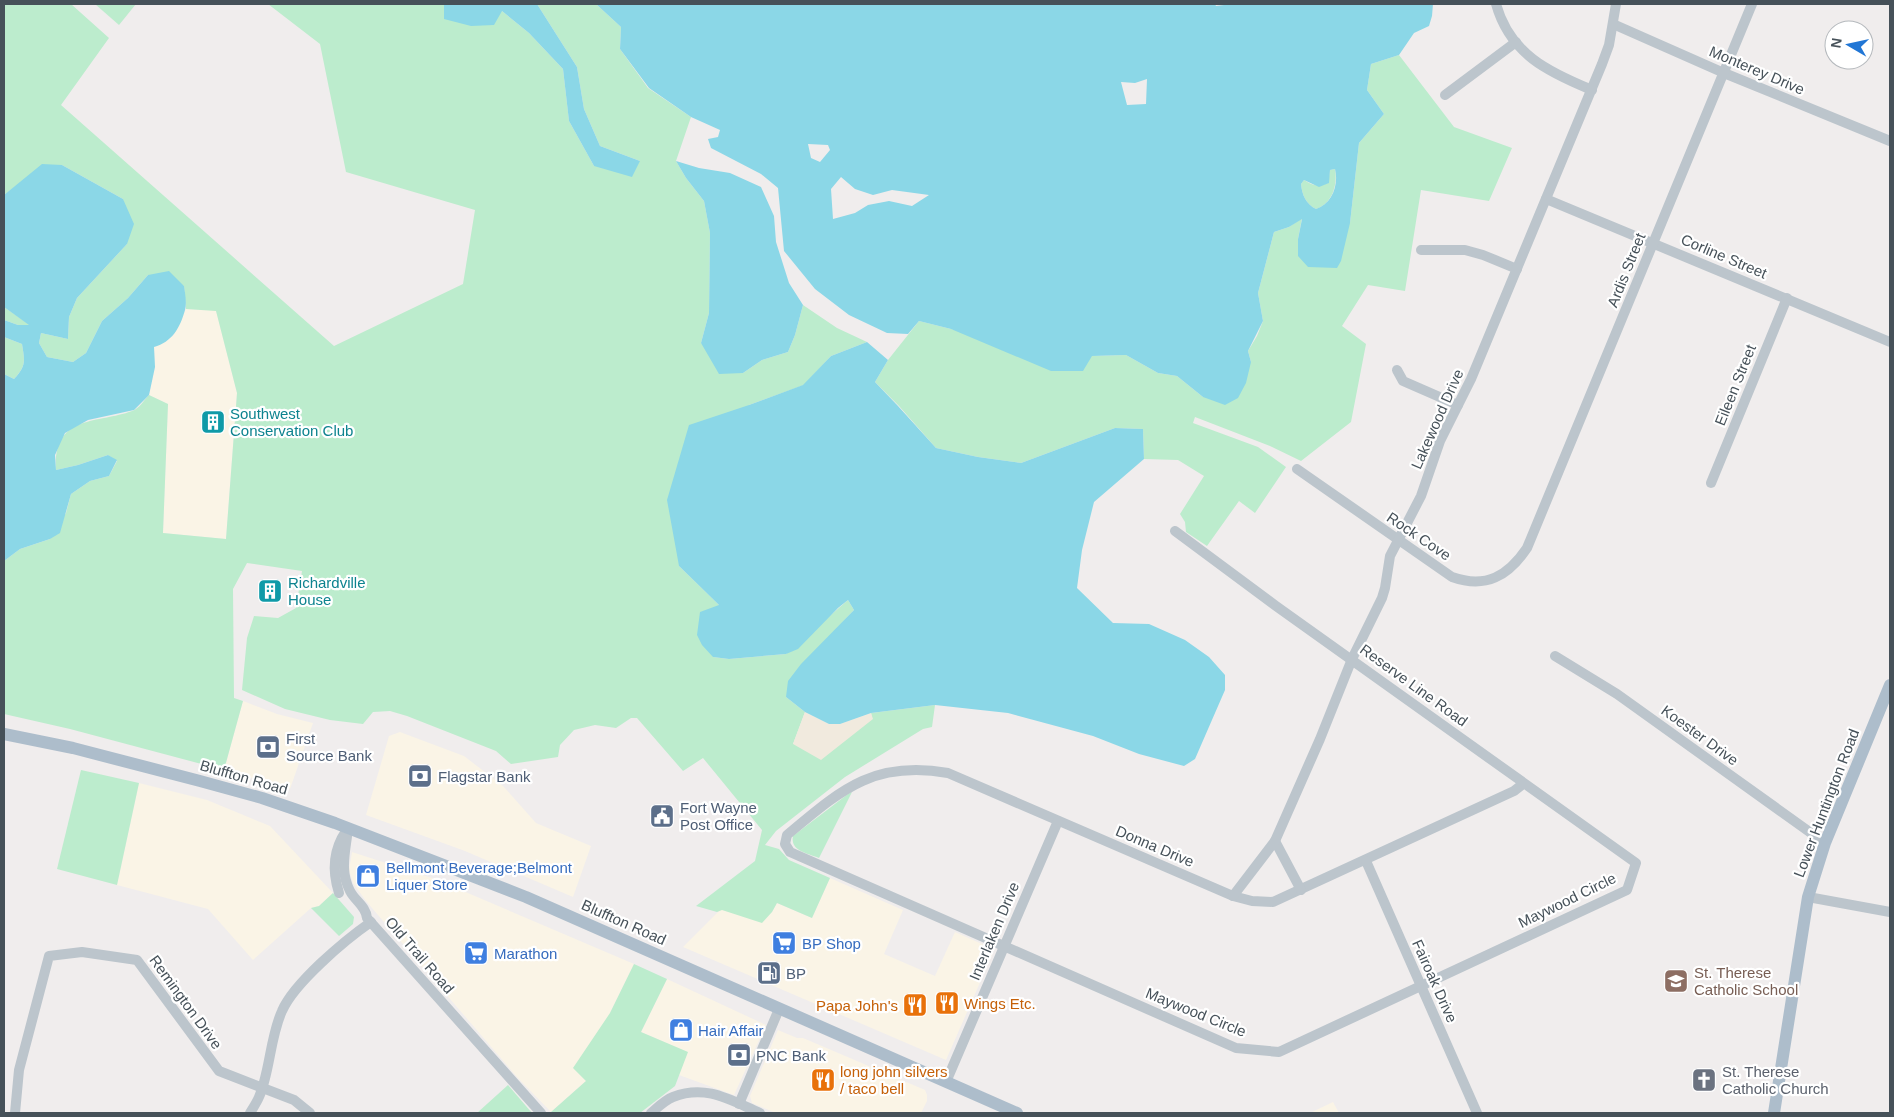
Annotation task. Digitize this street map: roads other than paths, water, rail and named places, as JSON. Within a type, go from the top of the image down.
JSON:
[{"type":"main road","name":"Lower Huntington Road","points":[[1774,1113],[1808,897],[1825,844],[1890,684]]},
{"type":"main road","name":"Bluffton Road","points":[[4,734],[73,748],[200,780],[262,798],[348,828],[526,897],[1018,1113]]},
{"type":"street","points":[[1496,4],[1501,19],[1516,42],[1540,66],[1592,90]]},
{"type":"street","name":"Lakewood Drive","points":[[1233,896],[1275,841],[1320,739],[1352,659],[1382,598],[1386,588],[1389,561],[1421,496],[1440,441],[1471,379],[1592,90],[1609,45],[1616,4]]},
{"type":"street","name":"Ardis Street","points":[[1527,548],[1752,4]]},
{"type":"street","name":"Monterey Drive","points":[[1613,24],[1724,73],[1890,141]]},
{"type":"street","points":[[1445,95],[1516,42]]},
{"type":"street","name":"Corline Street","points":[[1546,199],[1890,342]]},
{"type":"street","points":[[1421,250],[1465,250],[1483,254],[1517,269]]},
{"type":"street","name":"Eileen Street","points":[[1711,483],[1787,298]]},
{"type":"street","points":[[1397,370],[1403,381],[1458,405]]},
{"type":"street","name":"Rock Cove","points":[[1297,469],[1452,577],[1475,582],[1496,578],[1507,572],[1527,548]]},
{"type":"street","name":"Reserve Line Road","points":[[1175,531],[1276,606],[1636,863]]},
{"type":"street","name":"Koester Drive","points":[[1555,656],[1617,694],[1825,844]]},
{"type":"street","name":"Donna Drive","points":[[785,844],[787,835],[832,798],[852,785],[883,773],[903,769],[920,769],[948,773],[1233,896],[1252,901],[1273,902],[1366,861],[1514,791],[1524,784]]},
{"type":"street","name":"Interlaken Drive","points":[[946,1082],[1058,821]]},
{"type":"street","points":[[339,893],[336,883],[335,853],[340,840],[348,828]]},
{"type":"street","name":"Old Trail Road","points":[[348,828],[343,868],[351,893],[366,911],[369,920],[541,1113]]},
{"type":"street","points":[[1275,841],[1302,890]]},
{"type":"street","name":"Maywood Circle","points":[[785,844],[790,852],[1236,1048],[1279,1052],[1627,890],[1636,863]]},
{"type":"street","name":"Fairoak Drive","points":[[1366,861],[1477,1113]]},
{"type":"street","points":[[1808,897],[1890,912]]},
{"type":"street","points":[[250,1113],[260,1096],[277,1025],[291,994],[300,983],[369,920]]},
{"type":"street","name":"Remington Drive","points":[[15,1113],[19,1070],[49,956],[82,952],[137,960],[218,1071],[262,1086],[294,1100],[310,1113]]},
{"type":"street","points":[[740,1104],[780,1008]]},
{"type":"street","points":[[651,1113],[672,1097],[697,1091],[718,1095],[760,1113]]},
{"type":"water","points":[[444,4],[537,4],[577,67],[584,109],[600,146],[640,161],[632,177],[594,166],[569,121],[563,69],[529,33],[502,11],[494,25],[471,26],[444,19]]},
{"type":"water","points":[[596,4],[1215,4],[1216,6],[1232,4],[1433,4],[1429,26],[1414,33],[1399,55],[1371,64],[1367,90],[1384,114],[1359,143],[1350,223],[1341,261],[1337,268],[1308,267],[1298,256],[1298,239],[1302,219],[1289,227],[1274,232],[1258,293],[1263,321],[1248,351],[1251,362],[1246,383],[1238,398],[1225,405],[1203,397],[1177,376],[1158,373],[1126,355],[1092,356],[1083,371],[1051,371],[951,329],[919,321],[908,334],[887,333],[849,315],[815,289],[784,251],[778,188],[761,174],[711,148],[708,139],[718,137],[720,130],[691,117],[649,88],[620,49],[621,27]],"holes":[[[1147,79],[1146,104],[1127,105],[1121,82],[1135,83]],[[808,144],[828,145],[830,150],[820,162],[811,158]],[[1335,169],[1336,175],[1333,193],[1322,207],[1316,209],[1305,199],[1301,184],[1304,180],[1319,187],[1329,183],[1330,170]],[[841,177],[855,189],[873,195],[892,190],[929,195],[912,206],[889,201],[868,205],[855,213],[833,219],[831,189]]]},
{"type":"water","points":[[676,161],[699,168],[730,173],[761,187],[774,216],[776,242],[789,283],[803,305],[788,352],[762,360],[743,373],[719,374],[701,343],[709,313],[710,233],[704,201],[686,178]]},
{"type":"water","points":[[42,164],[62,165],[123,199],[134,224],[127,244],[77,298],[69,317],[68,339],[41,333],[39,343],[47,357],[73,362],[86,353],[102,321],[128,298],[148,275],[169,271],[184,286],[186,307],[181,323],[170,338],[166,342],[154,347],[155,367],[149,395],[134,410],[88,420],[65,433],[55,455],[56,470],[108,455],[117,460],[109,476],[90,481],[71,494],[60,533],[50,539],[20,549],[4,561],[4,374],[14,379],[21,371],[24,360],[22,344],[4,337],[4,320],[18,325],[29,325],[4,307],[4,195]]},
{"type":"water","points":[[867,342],[888,360],[875,382],[936,448],[978,457],[1021,463],[1115,428],[1143,429],[1144,459],[1094,502],[1082,550],[1077,588],[1113,623],[1149,624],[1185,640],[1209,657],[1225,675],[1225,690],[1195,759],[1184,766],[1139,754],[1093,736],[1008,713],[935,705],[871,713],[840,724],[829,724],[805,712],[786,697],[788,681],[801,664],[854,610],[848,600],[798,649],[786,654],[729,659],[713,657],[702,645],[697,635],[700,612],[719,605],[679,566],[667,500],[689,425],[803,385],[831,356]]},
{"type":"place","name":"Southwest Conservation Club","points":[[213,422]]},
{"type":"place","name":"Richardville House","points":[[270,591]]},
{"type":"place","name":"First Source Bank","points":[[268,747]]},
{"type":"place","name":"Flagstar Bank","points":[[420,776]]},
{"type":"place","name":"Fort Wayne Post Office","points":[[662,816]]},
{"type":"place","name":"Bellmont Beverage;Belmont Liquer Store","points":[[368,876]]},
{"type":"place","name":"BP Shop","points":[[784,943]]},
{"type":"place","name":"Marathon","points":[[476,953]]},
{"type":"place","name":"BP","points":[[769,973]]},
{"type":"place","name":"St. Therese Catholic School","points":[[1676,981]]},
{"type":"place","name":"Wings Etc.","points":[[947,1003]]},
{"type":"place","name":"Papa John's","points":[[915,1005]]},
{"type":"place","name":"Hair Affair","points":[[681,1030]]},
{"type":"place","name":"PNC Bank","points":[[739,1055]]},
{"type":"place","name":"long john silvers / taco bell","points":[[823,1080]]},
{"type":"place","name":"St. Therese Catholic Church","points":[[1704,1080]]}]
